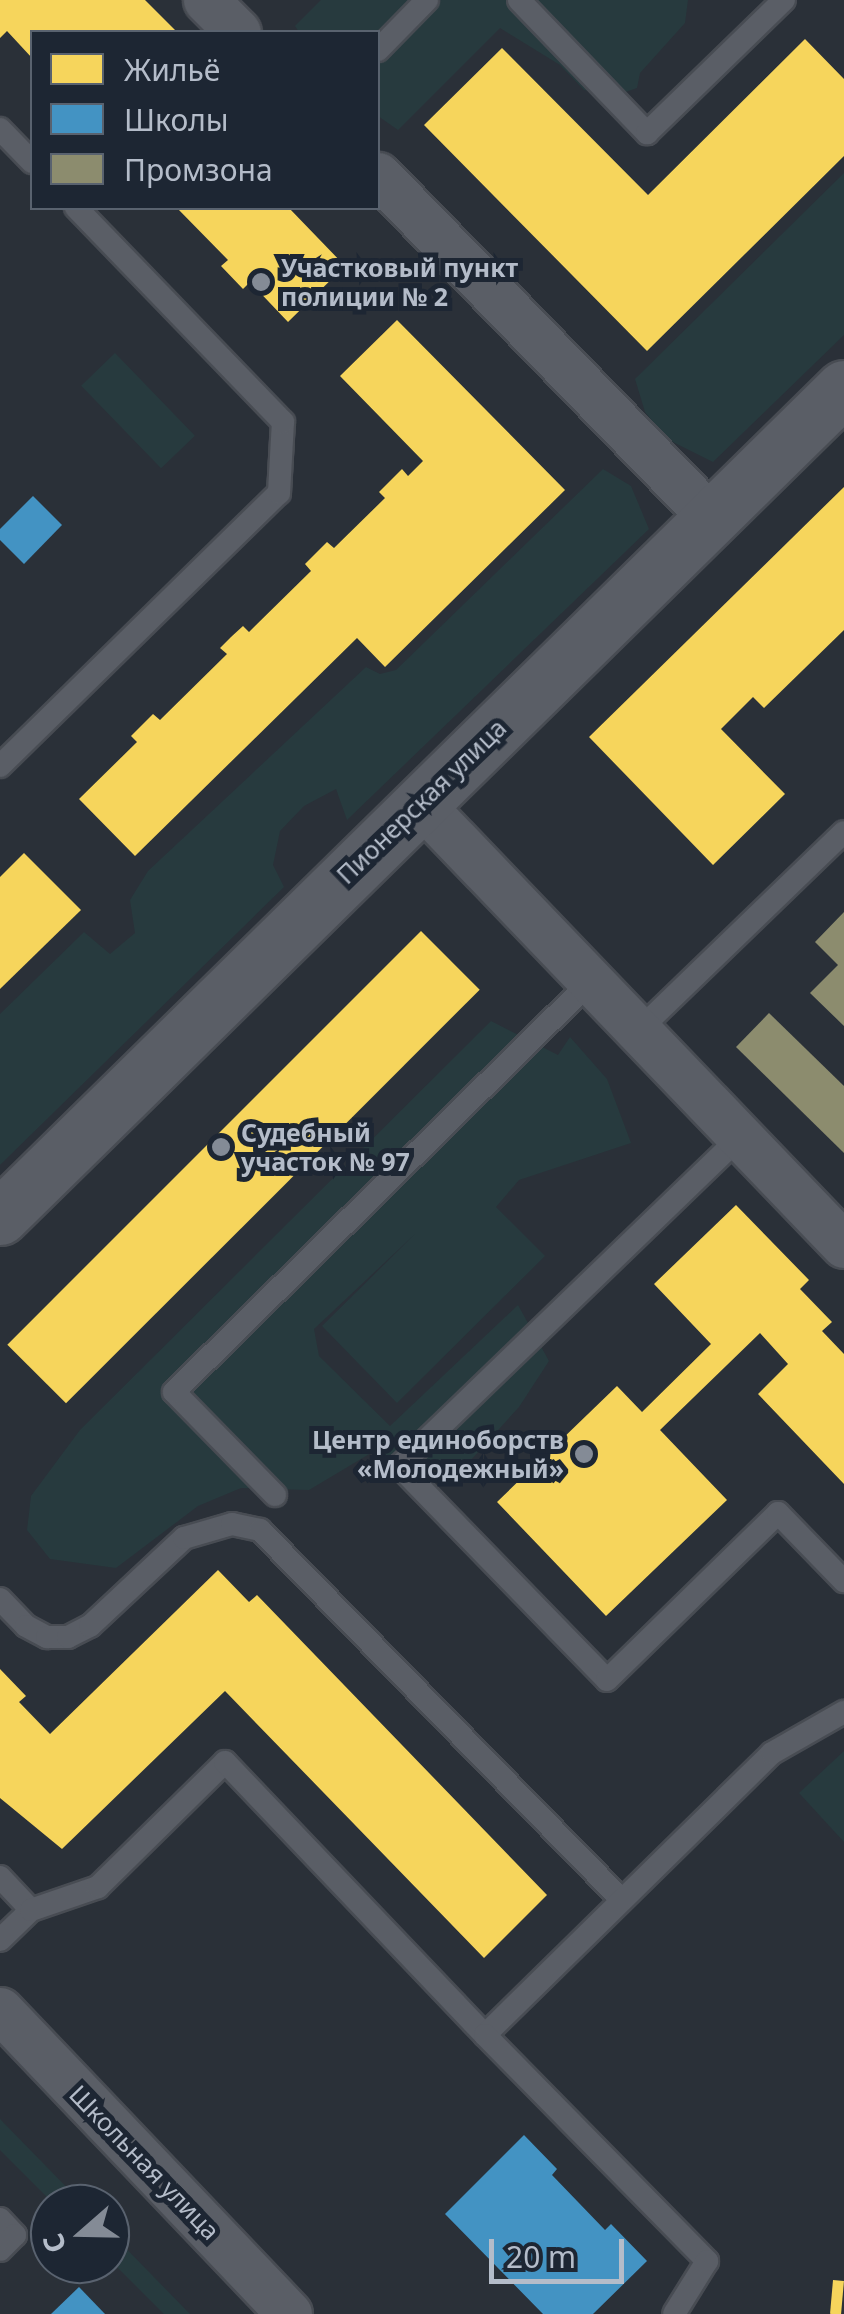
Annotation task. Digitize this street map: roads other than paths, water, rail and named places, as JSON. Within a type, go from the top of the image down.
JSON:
[{"type":"street","points":[[206,0],[236,30]]},
{"type":"street","points":[[380,177],[712,518]]},
{"type":"street","name":"Пионерская улица","points":[[0,1217],[844,388]]},
{"type":"street","points":[[419,802],[844,1246]]},
{"type":"street","name":"Школьная улица","points":[[0,2010],[289,2314]]},
{"type":"lane","points":[[380,48],[427,0]]},
{"type":"lane","points":[[519,0],[647,133],[784,0]]},
{"type":"lane","points":[[0,128],[30,160]]},
{"type":"lane","points":[[0,766],[279,494],[283,422],[78,210]]},
{"type":"lane","points":[[638,1031],[844,832]]},
{"type":"lane","points":[[275,1495],[174,1392],[591,982]]},
{"type":"lane","points":[[740,1137],[399,1466],[607,1680],[778,1513],[844,1582]]},
{"type":"lane","points":[[0,1599],[26,1626],[47,1637],[68,1637],[90,1626],[184,1538],[232,1524],[260,1530],[620,1898]]},
{"type":"lane","points":[[485,2035],[620,1898],[772,1753],[844,1712]]},
{"type":"lane","points":[[0,1940],[32,1910],[98,1887],[225,1762],[707,2261],[674,2314]]},
{"type":"lane","points":[[0,1877],[32,1910]]},
{"type":"lane","points":[[0,2219],[16,2235],[0,2250]]},
{"type":"place","name":"Участковый пункт полиции № 2","points":[[261,282]]},
{"type":"place","name":"Судебный участок № 97","points":[[221,1147]]},
{"type":"place","name":"Центр единоборств «Молодежный»","points":[[584,1454]]}]
